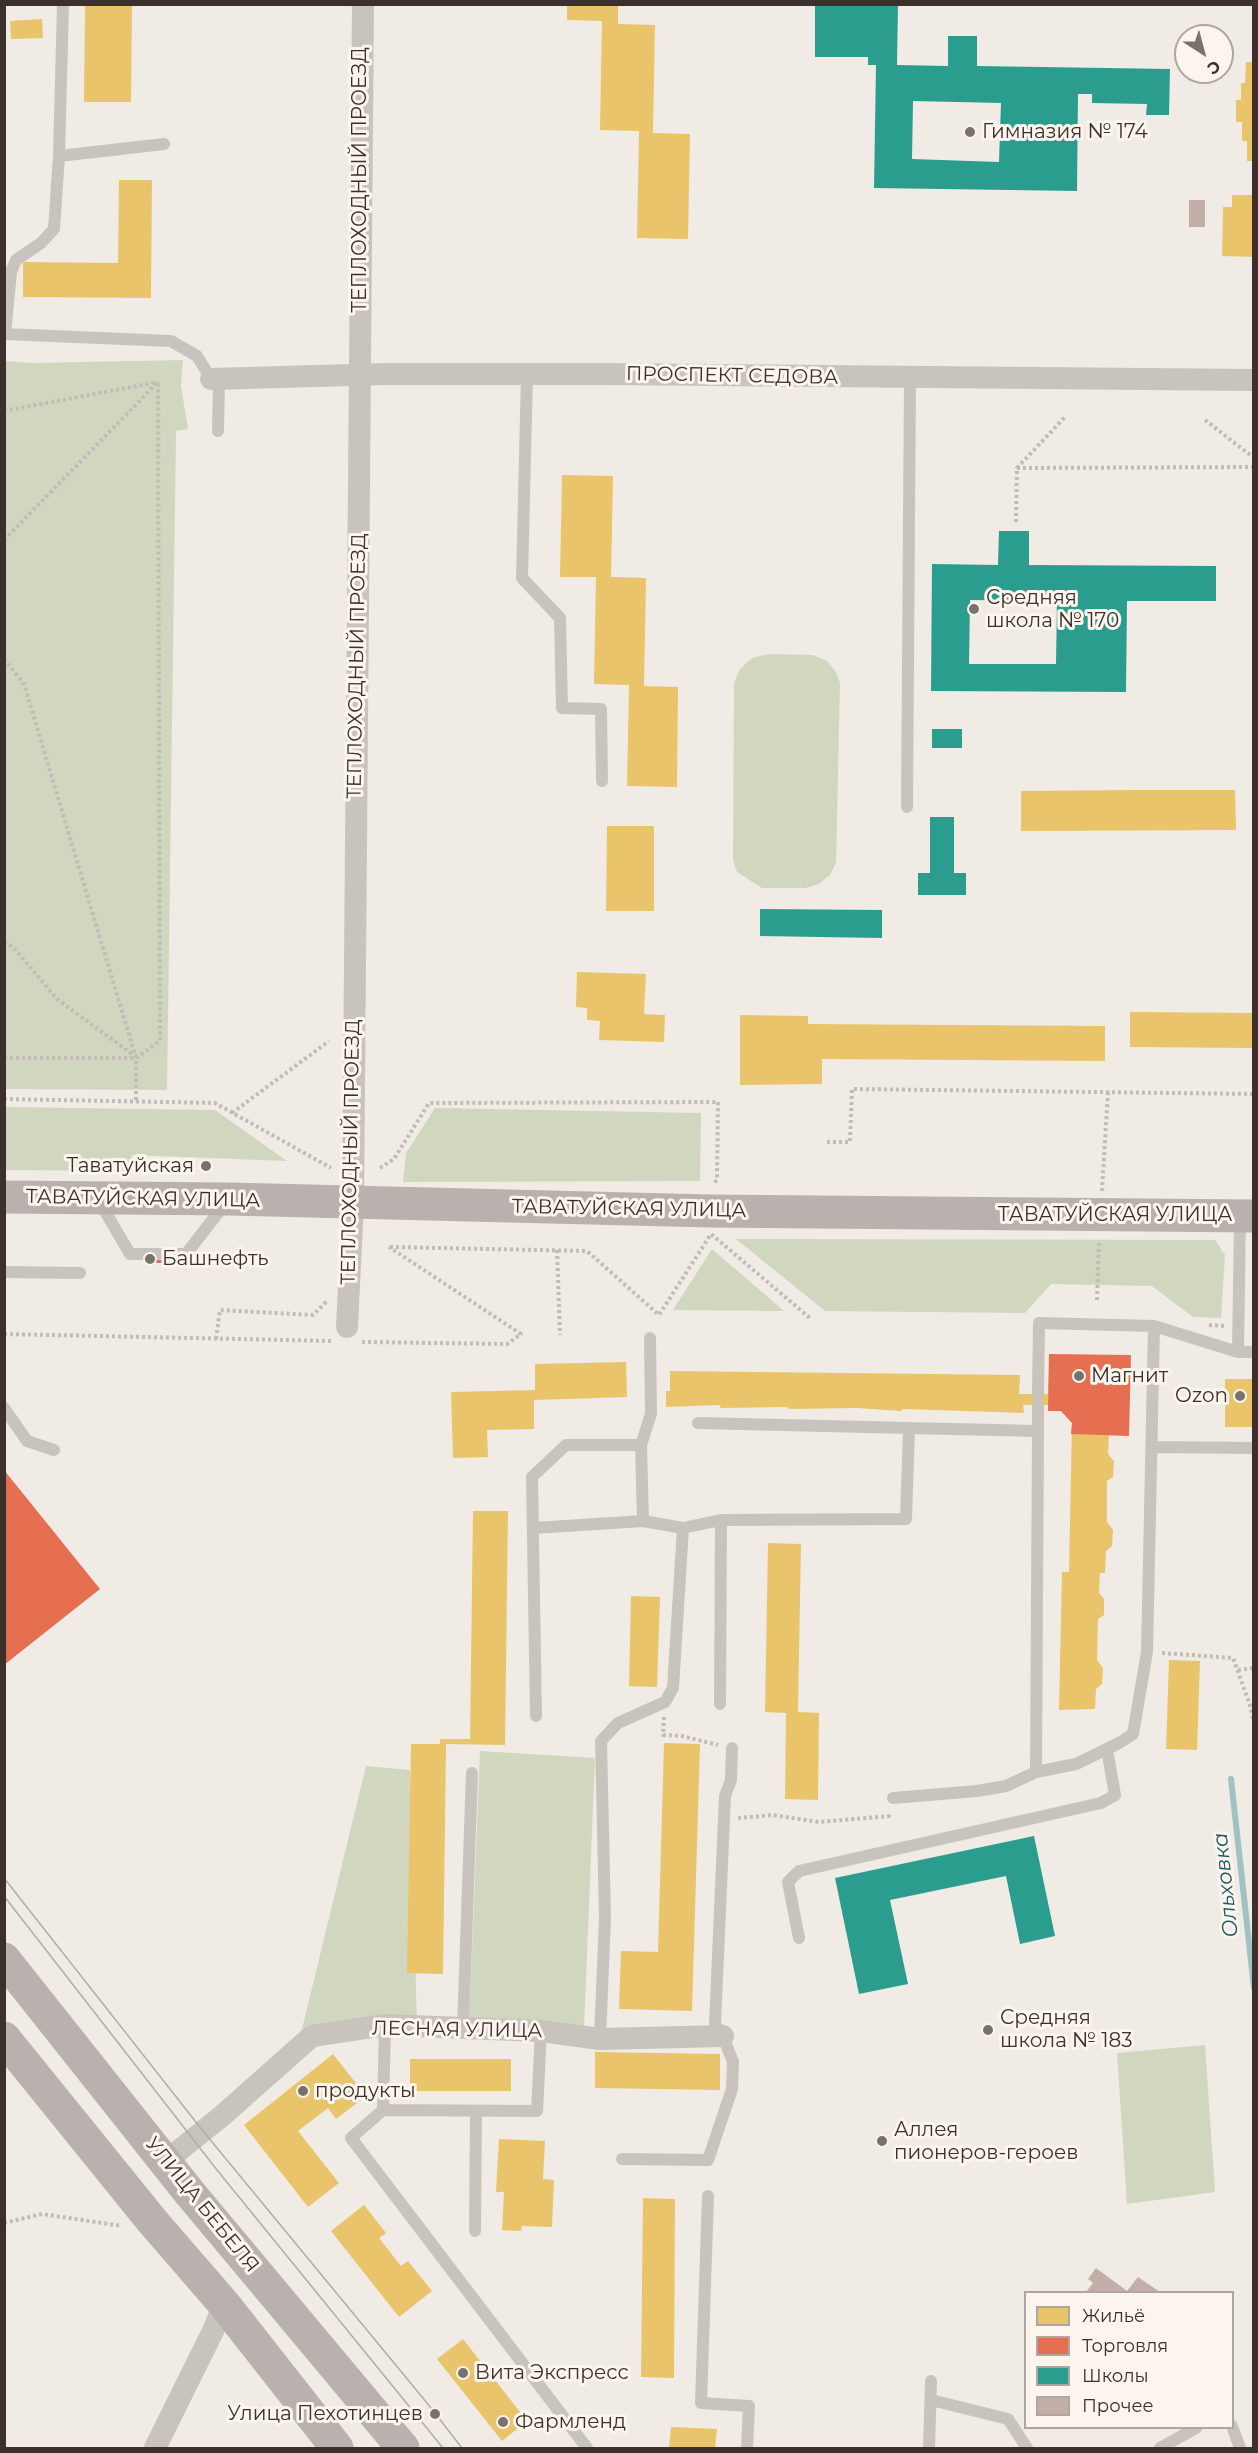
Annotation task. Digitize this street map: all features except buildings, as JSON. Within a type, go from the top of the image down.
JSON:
[{"type":"main road","name":"ТАВАТУЙСКАЯ УЛИЦА","points":[[4,1197],[229,1199],[698,1211],[1247,1216]]},
{"type":"main road","name":"УЛИЦА БЕБЕЛЯ","points":[[4,1959],[166,2162],[403,2448]]},
{"type":"main road","points":[[4,2038],[153,2222],[224,2304],[337,2448]]},
{"type":"street","name":"ТЕПЛОХОДНЫЙ ПРОЕЗД","points":[[347,1337],[353,1203],[363,4]]},
{"type":"street","name":"ПРОСПЕКТ СЕДОВА","points":[[215,379],[360,375],[527,375],[1254,380]]},
{"type":"street","name":"ЛЕСНАЯ УЛИЦА","points":[[166,2162],[312,2036],[385,2025],[541,2031],[600,2039],[723,2036]]},
{"type":"street","points":[[155,2448],[224,2304]]},
{"type":"lane","points":[[63,4],[59,156],[54,229],[41,243],[16,260],[11,272],[5,334],[171,341],[197,356],[215,379],[218,431]]},
{"type":"lane","points":[[59,156],[164,144]]},
{"type":"lane","points":[[527,375],[522,578],[561,618],[562,708],[601,709],[602,781]]},
{"type":"lane","points":[[907,807],[910,378]]},
{"type":"lane","points":[[96,1198],[130,1254],[186,1254],[229,1199]]},
{"type":"lane","points":[[1238,1352],[1247,1216]]},
{"type":"lane","points":[[4,1272],[80,1273]]},
{"type":"lane","points":[[1036,1772],[1039,1323],[1154,1326],[1238,1352],[1254,1352]]},
{"type":"lane","points":[[893,1798],[1006,1786],[1036,1772],[1076,1764],[1133,1734],[1147,1652],[1154,1326]]},
{"type":"lane","points":[[643,1521],[641,1445],[651,1414],[650,1338]]},
{"type":"lane","points":[[4,1408],[27,1442],[54,1450]]},
{"type":"lane","points":[[698,1423],[1038,1431]]},
{"type":"lane","points":[[534,1528],[643,1521],[683,1528],[721,1520],[906,1519],[909,1428]]},
{"type":"lane","points":[[536,1716],[532,1477],[566,1445],[641,1445]]},
{"type":"lane","points":[[1153,1447],[1254,1448]]},
{"type":"lane","points":[[720,1704],[721,1520]]},
{"type":"lane","points":[[600,2039],[604,1918],[601,1741],[618,1724],[665,1702],[673,1688],[683,1528]]},
{"type":"lane","points":[[622,2159],[708,2160],[732,2090],[733,2062],[723,2036],[715,2024],[725,1796],[731,1780],[732,1748]]},
{"type":"lane","points":[[799,1938],[788,1882],[799,1871],[1101,1803],[1115,1795],[1107,1749]]},
{"type":"lane","points":[[464,2028],[471,1773]]},
{"type":"lane","points":[[383,2110],[385,2025]]},
{"type":"lane","points":[[541,2031],[537,2111],[383,2110],[351,2138],[587,2448]]},
{"type":"lane","points":[[475,2231],[476,2111]]},
{"type":"lane","points":[[708,2196],[701,2403],[749,2406],[747,2448]]},
{"type":"lane","points":[[929,2448],[931,2381]]},
{"type":"lane","points":[[931,2400],[1008,2419],[1026,2448]]},
{"type":"lane","points":[[1160,2448],[1193,2429]]},
{"type":"lane","points":[[1234,2429],[1240,2448]]},
{"type":"path","points":[[4,411],[159,382]]},
{"type":"path","points":[[4,540],[159,382]]},
{"type":"path","points":[[4,1058],[136,1058],[160,1041],[159,382]]},
{"type":"path","points":[[1016,522],[1017,468],[1065,417]]},
{"type":"path","points":[[1205,420],[1254,458]]},
{"type":"path","points":[[1017,468],[1254,468]]},
{"type":"path","points":[[4,659],[24,684],[136,1058],[136,1100]]},
{"type":"path","points":[[4,942],[14,948],[57,999],[136,1058]]},
{"type":"path","points":[[232,1113],[329,1041]]},
{"type":"path","points":[[827,1142],[850,1142],[852,1089],[1254,1094]]},
{"type":"path","points":[[4,1099],[215,1103],[332,1168]]},
{"type":"path","points":[[380,1168],[394,1159],[429,1103],[718,1102],[717,1180],[710,1187]]},
{"type":"path","points":[[4,1335],[347,1337],[507,1344],[521,1334],[390,1247],[586,1251],[659,1315],[711,1234],[811,1318]]},
{"type":"path","points":[[557,1250],[560,1335]]},
{"type":"path","points":[[216,1338],[220,1310],[313,1315],[331,1297]]},
{"type":"path","points":[[1147,1652],[1233,1658],[1254,1723]]},
{"type":"path","points":[[1238,1670],[1254,1668]]},
{"type":"path","points":[[665,1702],[663,1735],[682,1736],[732,1748]]},
{"type":"path","points":[[724,1819],[771,1815],[819,1822],[889,1816],[893,1798]]},
{"type":"path","points":[[4,2223],[42,2214],[127,2227]]},
{"type":"green space","points":[[183,360],[181,386],[188,429],[176,431],[167,1090],[5,1089],[5,361],[33,363]]},
{"type":"green space","points":[[769,654],[813,655],[827,661],[836,672],[840,683],[836,863],[830,875],[819,884],[806,888],[762,888],[737,872],[733,860],[734,683],[740,669],[752,658]]},
{"type":"green space","points":[[5,1107],[215,1110],[287,1161],[132,1155],[131,1171],[5,1170]]},
{"type":"green space","points":[[435,1108],[701,1113],[700,1181],[403,1182],[406,1153]]},
{"type":"green space","points":[[736,1239],[1215,1240],[1225,1255],[1221,1318],[1193,1317],[1152,1286],[1051,1284],[1025,1313],[825,1311]]},
{"type":"green space","points":[[712,1249],[784,1311],[673,1310]]},
{"type":"green space","points":[[480,1751],[595,1758],[584,2027],[469,2028]]},
{"type":"green space","points":[[366,1766],[410,1770],[417,2027],[302,2029]]},
{"type":"green space","points":[[1205,2045],[1215,2192],[1127,2204],[1117,2053]]},
{"type":"waterway","name":"Ольховка","points":[[1231,1779],[1254,1988]]},
{"type":"tram line","points":[[4,1878],[203,2131],[462,2448]]},
{"type":"tram line","points":[[4,1896],[217,2170],[443,2448]]},
{"type":"place","name":"Гимназия № 174","points":[[970,132]]},
{"type":"place","name":"Средняя школа № 170","points":[[974,609]]},
{"type":"place","name":"Таватуйская","points":[[206,1166]]},
{"type":"place","name":"Башнефть","points":[[150,1259]]},
{"type":"place","name":"Магнит","points":[[1079,1376]]},
{"type":"place","name":"Ozon","points":[[1240,1396]]},
{"type":"place","name":"Средняя школа № 183","points":[[988,2030]]},
{"type":"place","name":"продукты","points":[[303,2091]]},
{"type":"place","name":"Аллея пионеров-героев","points":[[882,2141]]},
{"type":"place","name":"Вита Экспресс","points":[[463,2373]]},
{"type":"place","name":"Улица Пехотинцев","points":[[435,2414]]},
{"type":"place","name":"Фармленд","points":[[503,2422]]}]
